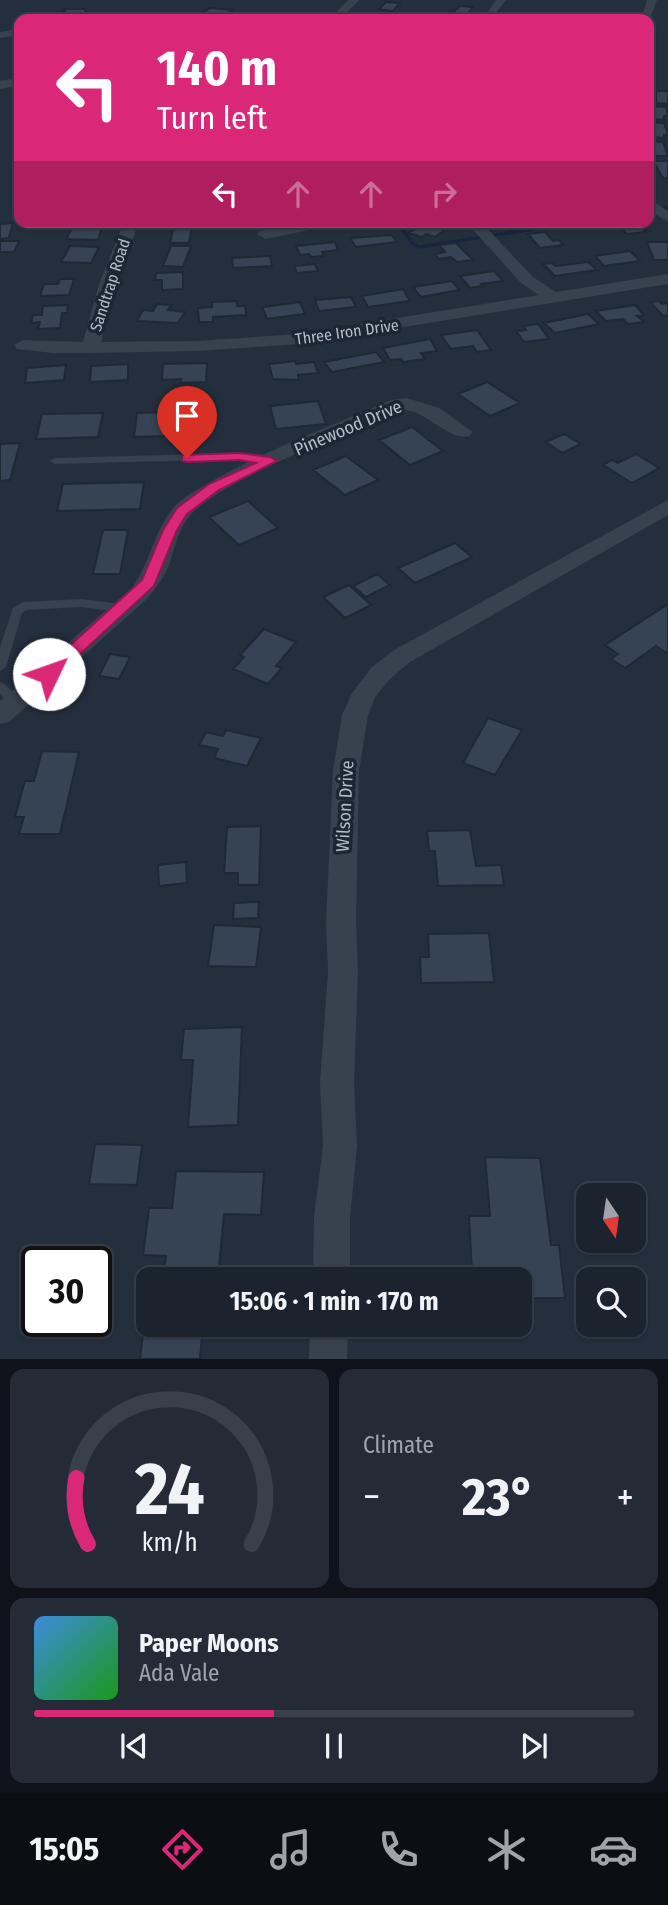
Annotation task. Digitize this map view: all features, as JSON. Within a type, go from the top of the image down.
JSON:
[{"type":"street","points":[[340,14],[354,0]]},
{"type":"street","points":[[654,207],[668,218]]},
{"type":"street","name":"Sandtrap Road","points":[[91,348],[103,298],[129,228]]},
{"type":"street","points":[[265,234],[298,228]]},
{"type":"street","points":[[479,228],[527,280],[554,298]]},
{"type":"street","name":"Three Iron Drive","points":[[23,345],[91,348],[299,339],[668,279]]},
{"type":"street","name":"Pinewood Drive","points":[[7,709],[149,583],[170,530],[182,511],[214,487],[407,402],[421,407],[463,432]]},
{"type":"street","name":"Wilson Drive","points":[[331,1267],[332,1217],[340,1146],[337,1083],[343,972],[341,922],[345,771],[355,715],[364,693],[381,673],[402,656],[668,506]]},
{"type":"street","points":[[328,1359],[329,1337]]},
{"type":"lane","points":[[55,461],[240,456],[270,461]]},
{"type":"lane","points":[[0,667],[17,611],[23,606],[81,603],[122,608]]},
{"type":"lane","points":[[0,686],[7,709]]},
{"type":"building","points":[[386,2],[400,3],[393,11],[379,9]]},
{"type":"building","points":[[459,6],[473,7],[468,14],[454,14],[455,11],[448,11],[458,9]]},
{"type":"building","points":[[210,8],[232,10],[227,14],[203,13]]},
{"type":"building","points":[[64,9],[84,9],[87,13],[57,12],[65,11]]},
{"type":"building","points":[[656,91],[668,91],[668,104],[656,103]]},
{"type":"building","points":[[654,106],[666,107],[668,116],[664,116],[664,120],[654,119]]},
{"type":"building","points":[[654,122],[664,123],[668,135],[664,135],[664,138],[654,137]]},
{"type":"building","points":[[654,141],[663,142],[668,156],[654,156]]},
{"type":"building","points":[[654,161],[668,161],[668,178],[663,178]]},
{"type":"building","points":[[13,223],[9,238],[0,239],[0,224]]},
{"type":"building","points":[[72,228],[102,228],[98,240],[66,239]]},
{"type":"building","points":[[173,228],[192,228],[189,243],[170,243]]},
{"type":"building","points":[[408,228],[446,229],[435,237],[408,233],[413,230]]},
{"type":"building","points":[[621,228],[642,228],[646,232],[627,234]]},
{"type":"building","points":[[545,232],[553,241],[559,240],[563,245],[540,248],[528,234]]},
{"type":"building","points":[[392,235],[397,242],[356,247],[350,238]]},
{"type":"building","points":[[0,241],[19,241],[14,252],[0,252]]},
{"type":"building","points":[[335,242],[338,250],[322,252],[323,256],[300,255],[296,246]]},
{"type":"building","points":[[647,242],[668,242],[668,260],[654,260]]},
{"type":"building","points":[[456,243],[473,260],[457,262],[451,257],[439,259],[434,254],[445,252],[439,245]]},
{"type":"building","points":[[70,246],[99,247],[91,263],[61,262]]},
{"type":"building","points":[[171,246],[191,246],[183,267],[163,266]]},
{"type":"building","points":[[630,251],[640,261],[604,266],[595,256]]},
{"type":"building","points":[[270,256],[272,266],[233,268],[232,258]]},
{"type":"building","points":[[588,262],[597,270],[555,276],[543,264],[552,263],[556,266]]},
{"type":"building","points":[[315,264],[318,271],[297,273],[294,266]]},
{"type":"building","points":[[494,271],[503,281],[470,288],[460,276]]},
{"type":"building","points":[[183,272],[183,289],[162,290],[162,280],[155,280],[156,273]]},
{"type":"building","points":[[60,279],[74,279],[69,295],[40,296],[44,284],[58,284]]},
{"type":"building","points":[[452,281],[459,290],[421,297],[413,287]]},
{"type":"building","points":[[403,289],[410,301],[368,307],[362,296]]},
{"type":"building","points":[[351,297],[356,307],[319,311],[315,300]]},
{"type":"building","points":[[237,301],[237,306],[245,306],[246,315],[213,317],[213,322],[199,322],[198,308],[212,307],[212,302]]},
{"type":"building","points":[[659,301],[662,304],[668,303],[668,315],[663,316],[650,302]]},
{"type":"building","points":[[300,302],[305,314],[267,319],[262,307]]},
{"type":"building","points":[[157,304],[171,305],[168,310],[185,312],[178,323],[137,321],[143,310],[153,311]]},
{"type":"building","points":[[68,305],[67,313],[62,313],[60,328],[38,329],[40,322],[31,323],[33,315],[42,315],[43,306]]},
{"type":"building","points":[[635,305],[644,315],[637,316],[644,322],[628,324],[623,319],[606,321],[596,311]]},
{"type":"building","points":[[588,314],[599,324],[555,333],[544,323]]},
{"type":"building","points":[[538,324],[549,339],[524,342],[516,331],[526,330],[523,326]]},
{"type":"building","points":[[477,330],[491,350],[477,352],[473,346],[451,349],[441,335]]},
{"type":"building","points":[[430,339],[437,351],[421,353],[425,359],[403,362],[401,359],[390,360],[383,348]]},
{"type":"building","points":[[376,352],[384,362],[332,372],[324,362]]},
{"type":"building","points":[[295,361],[296,364],[314,362],[318,373],[298,375],[299,380],[273,379],[269,364]]},
{"type":"building","points":[[207,363],[206,382],[180,383],[181,379],[162,380],[163,364]]},
{"type":"building","points":[[128,364],[128,380],[90,382],[91,366]]},
{"type":"building","points":[[66,365],[64,380],[25,383],[27,368]]},
{"type":"building","points":[[487,382],[520,403],[490,416],[458,394]]},
{"type":"building","points":[[318,401],[326,424],[276,429],[270,406]]},
{"type":"building","points":[[198,411],[196,435],[134,437],[137,413]]},
{"type":"building","points":[[103,413],[98,437],[36,439],[42,414]]},
{"type":"building","points":[[412,427],[443,451],[410,465],[379,440]]},
{"type":"building","points":[[564,434],[581,444],[562,453],[546,442]]},
{"type":"building","points":[[20,443],[10,480],[0,481],[0,444]]},
{"type":"building","points":[[636,454],[659,468],[632,483],[603,465],[612,460],[618,463]]},
{"type":"building","points":[[346,456],[378,480],[345,495],[313,470]]},
{"type":"building","points":[[144,482],[140,509],[57,511],[63,484]]},
{"type":"building","points":[[248,501],[278,528],[239,545],[209,517]]},
{"type":"building","points":[[103,530],[128,530],[120,574],[93,574]]},
{"type":"building","points":[[455,543],[472,557],[415,583],[398,568]]},
{"type":"building","points":[[377,574],[390,585],[366,597],[353,586]]},
{"type":"building","points":[[349,585],[371,605],[345,618],[323,597]]},
{"type":"building","points":[[668,604],[666,653],[656,646],[625,668],[611,659],[618,654],[605,645]]},
{"type":"building","points":[[264,629],[296,642],[276,666],[282,668],[268,684],[233,669],[244,657],[240,655]]},
{"type":"building","points":[[110,654],[130,657],[119,679],[99,676]]},
{"type":"building","points":[[488,718],[522,730],[495,775],[463,763]]},
{"type":"building","points":[[226,730],[261,738],[247,766],[214,758],[218,749],[199,745],[206,732],[223,736]]},
{"type":"building","points":[[42,751],[79,752],[60,834],[19,834],[24,817],[15,817],[25,781],[34,781]]},
{"type":"building","points":[[261,826],[259,885],[238,885],[238,873],[224,873],[227,827]]},
{"type":"building","points":[[470,830],[476,866],[501,865],[504,885],[438,886],[435,851],[429,851],[427,831]]},
{"type":"building","points":[[186,862],[187,883],[159,886],[158,865]]},
{"type":"building","points":[[259,902],[258,918],[233,919],[234,903]]},
{"type":"building","points":[[214,925],[261,927],[256,967],[208,966]]},
{"type":"building","points":[[489,933],[494,982],[421,983],[420,957],[429,957],[428,934]]},
{"type":"building","points":[[242,1027],[238,1125],[188,1127],[193,1060],[181,1060],[184,1029]]},
{"type":"building","points":[[95,1144],[142,1145],[137,1185],[89,1184]]},
{"type":"building","points":[[485,1157],[540,1158],[551,1245],[559,1245],[565,1298],[532,1298],[532,1267],[472,1267],[469,1216],[490,1216]]},
{"type":"building","points":[[176,1171],[264,1172],[261,1215],[224,1214],[219,1267],[165,1267],[166,1256],[143,1255],[149,1208],[172,1208]]},
{"type":"building","points":[[143,1337],[202,1337],[200,1359],[140,1359]]},
{"type":"waterway","points":[[654,210],[668,208]]},
{"type":"waterway","points":[[401,228],[412,243],[419,247],[540,228]]},
{"type":"route","points":[[49,674],[149,583],[170,530],[182,511],[214,487],[270,461],[240,456],[187,458]]}]
